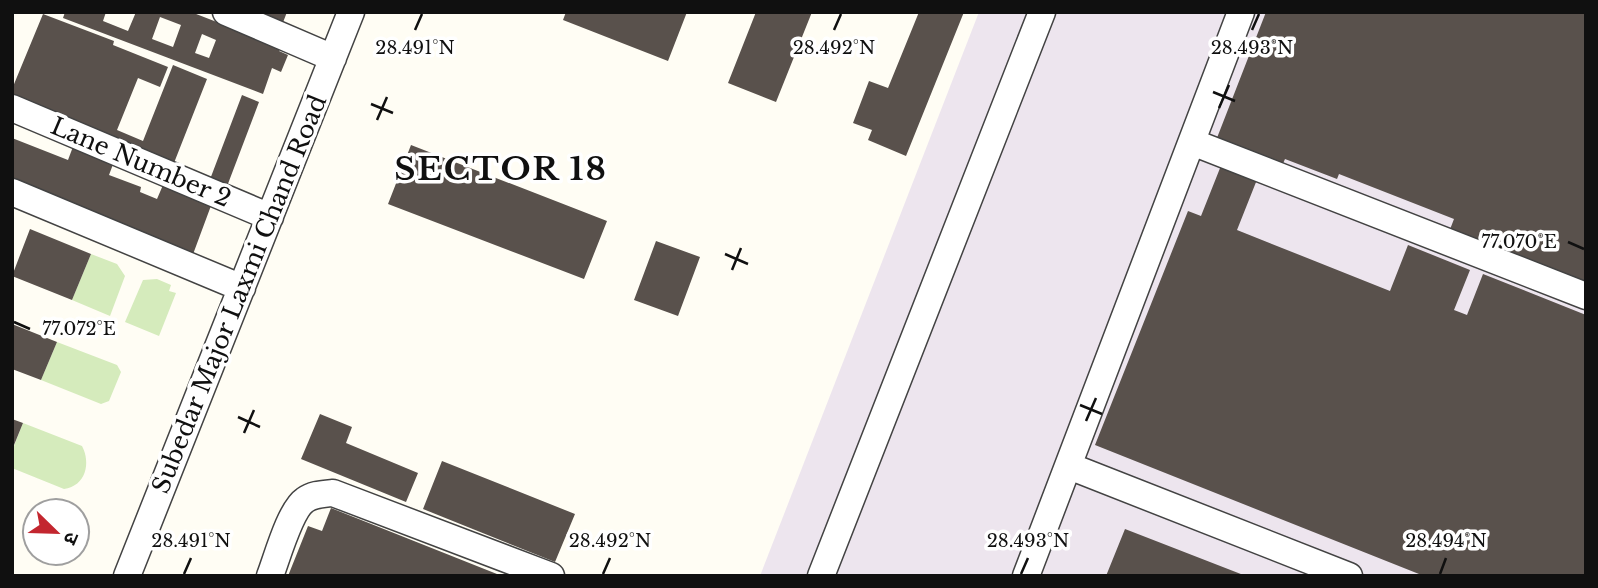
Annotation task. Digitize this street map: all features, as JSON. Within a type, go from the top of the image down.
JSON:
[{"type":"street","points":[[226,12],[333,58]]},
{"type":"street","name":"Subedar Major Laxmi Chand Road","points":[[127,576],[351,12]]},
{"type":"street","points":[[821,576],[1042,12]]},
{"type":"street","points":[[1026,576],[1241,12]]},
{"type":"street","name":"Lane Number 2","points":[[12,108],[270,217]]},
{"type":"street","points":[[1192,142],[1586,296]]},
{"type":"street","points":[[12,192],[242,288]]},
{"type":"street","points":[[1069,466],[1349,576]]},
{"type":"street","points":[[270,576],[294,513],[305,500],[332,493],[551,576]]},
{"type":"shaded area","points":[[979,12],[1586,12],[1586,576],[760,576]]},
{"type":"green space","points":[[91,254],[117,264],[125,276],[110,316],[72,300]]},
{"type":"green space","points":[[157,279],[171,285],[169,291],[176,293],[159,336],[125,322],[143,280]]},
{"type":"green space","points":[[57,342],[117,365],[121,372],[109,401],[101,404],[41,380]]},
{"type":"green space","points":[[23,423],[82,446],[86,466],[82,479],[64,489],[12,468],[12,451]]},
{"type":"building","points":[[65,12],[106,12],[103,21],[128,31],[136,12],[191,12],[281,47],[279,51],[288,55],[281,72],[272,68],[263,94],[63,18]],"holes":[[[160,17],[181,25],[173,47],[152,39]],[[202,34],[216,40],[209,58],[195,53]]]},
{"type":"building","points":[[250,12],[287,12],[282,25]]},
{"type":"building","points":[[566,12],[687,12],[668,61],[563,20]]},
{"type":"building","points":[[756,12],[812,12],[776,102],[728,83]]},
{"type":"building","points":[[919,12],[964,12],[906,156],[868,140],[872,130],[853,123],[869,81],[888,88]]},
{"type":"building","points":[[1266,12],[1586,12],[1586,285],[1449,232],[1454,219],[1339,174],[1337,179],[1285,159],[1281,168],[1264,162],[1237,230],[1390,291],[1408,245],[1470,270],[1454,310],[1467,315],[1483,274],[1586,315],[1586,576],[1424,576],[1095,445],[1188,211],[1201,216],[1228,148],[1215,143]]},
{"type":"building","points":[[43,14],[114,41],[113,45],[168,67],[160,87],[138,78],[117,130],[143,141],[173,65],[207,79],[172,168],[12,105],[12,89]]},
{"type":"building","points":[[242,95],[259,102],[226,189],[209,182]]},
{"type":"building","points":[[12,138],[68,160],[74,144],[115,159],[109,175],[141,187],[140,192],[157,199],[163,185],[212,203],[192,257],[12,183]]},
{"type":"building","points":[[411,145],[607,221],[584,279],[388,204]]},
{"type":"building","points":[[30,229],[91,254],[72,300],[12,276]]},
{"type":"building","points":[[656,241],[700,257],[678,316],[634,300]]},
{"type":"building","points":[[12,324],[57,342],[41,380],[12,369]]},
{"type":"building","points":[[320,414],[352,427],[346,443],[418,473],[406,502],[301,459]]},
{"type":"building","points":[[12,419],[23,423],[12,450]]},
{"type":"building","points":[[442,461],[575,514],[555,562],[423,509]]},
{"type":"building","points":[[331,508],[502,576],[288,576],[308,526],[322,531]]},
{"type":"building","points":[[1125,529],[1246,576],[1106,576]]},
{"type":"district","name":"SECTOR 18","points":[[501,169]]}]
